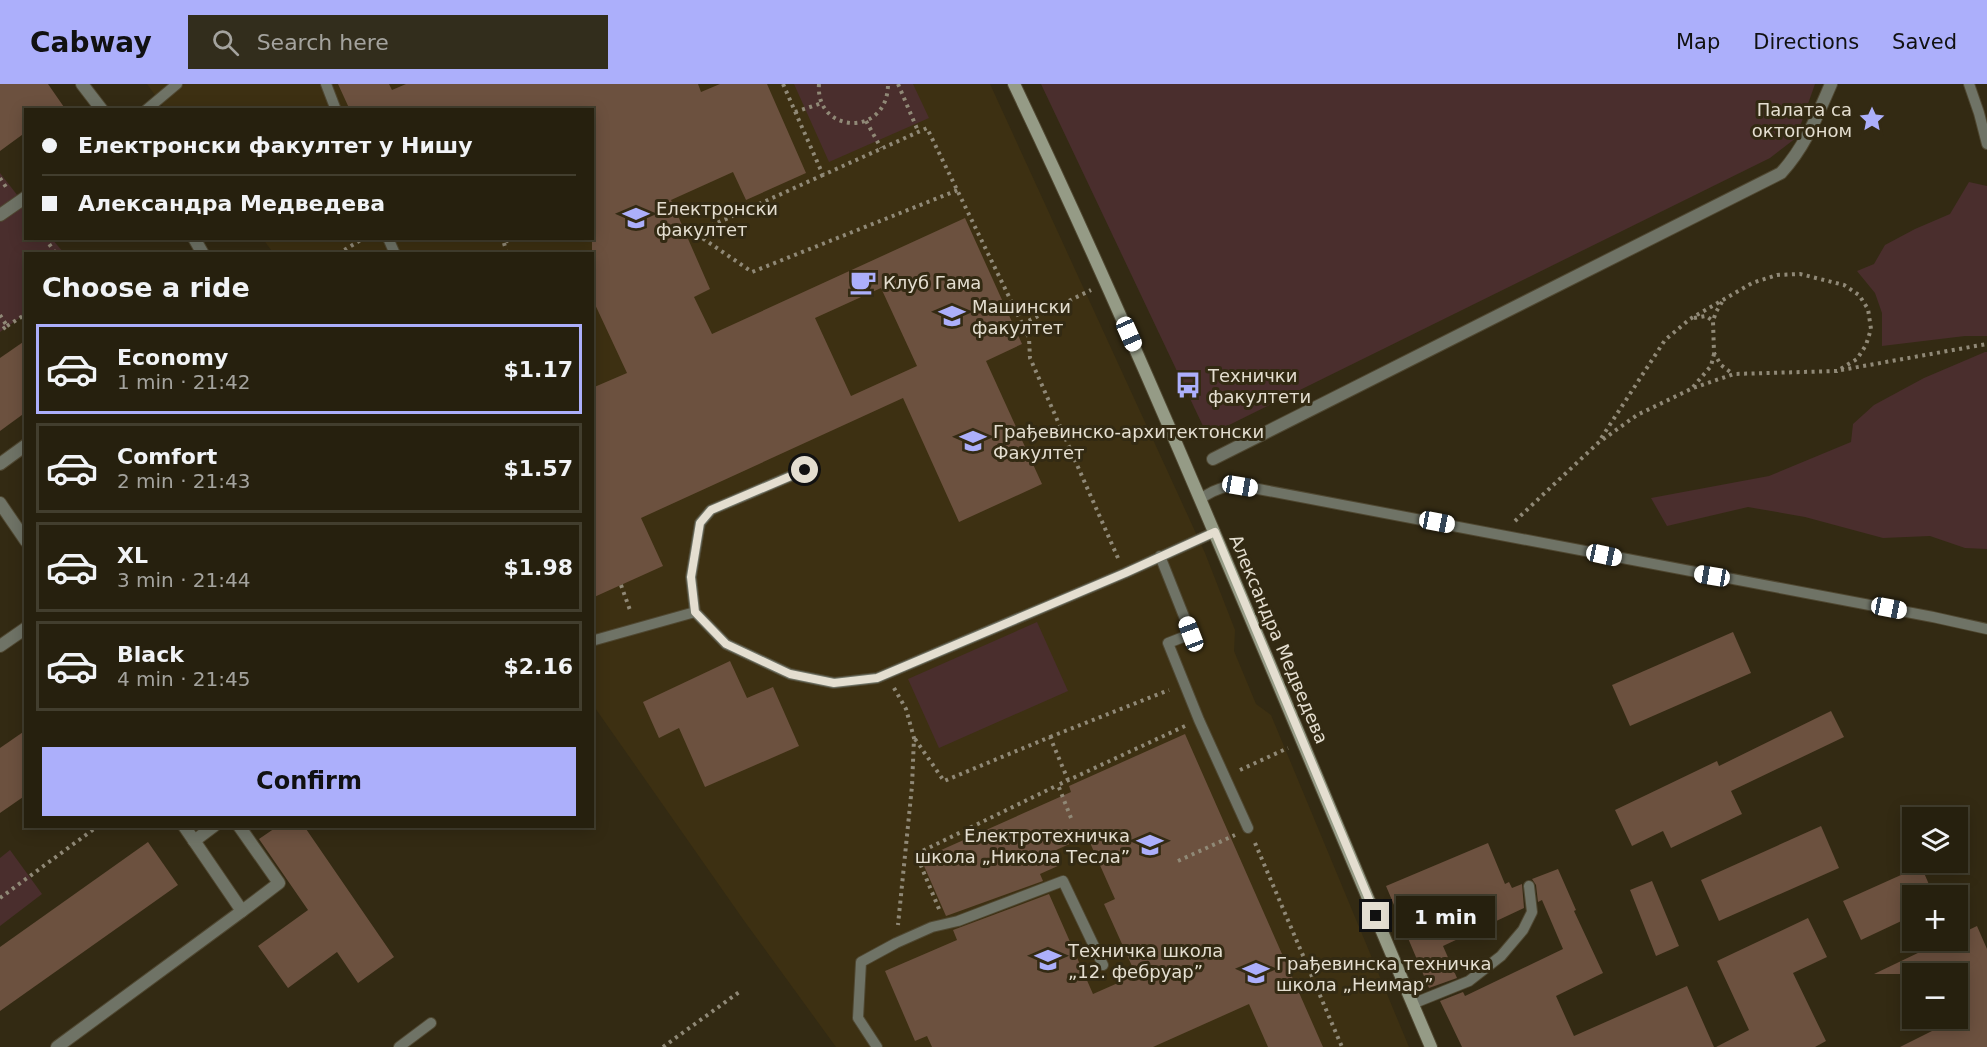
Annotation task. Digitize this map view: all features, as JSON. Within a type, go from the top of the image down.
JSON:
[{"type":"main road","name":"Александра Медведева","points":[[1014,84],[1182,453],[1431,1047]]},
{"type":"street","points":[[82,84],[100,108]]},
{"type":"street","points":[[1213,459],[1781,173],[1794,159],[1805,141],[1831,84]]},
{"type":"street","points":[[0,215],[24,197]]},
{"type":"street","points":[[0,464],[24,446]]},
{"type":"street","points":[[0,503],[24,538]]},
{"type":"street","points":[[0,646],[24,629]]},
{"type":"street","points":[[185,828],[242,911]]},
{"type":"street","points":[[194,841],[211,828]]},
{"type":"street","points":[[57,1047],[279,883],[240,828]]},
{"type":"lane","points":[[148,108],[177,84]]},
{"type":"lane","points":[[326,84],[335,108]]},
{"type":"lane","points":[[1969,84],[1987,144]]},
{"type":"lane","points":[[805,470],[711,510],[700,523],[691,577],[695,612],[726,644],[790,674],[834,683],[877,678],[1125,573],[1215,532]]},
{"type":"lane","points":[[1200,499],[1216,488],[1240,486],[1502,534],[1987,629]]},
{"type":"lane","points":[[1160,556],[1191,634],[1168,643],[1199,720],[1248,828]]},
{"type":"lane","points":[[594,639],[695,612]]},
{"type":"lane","points":[[877,1047],[858,1018],[861,962],[896,943],[940,925],[958,921],[1063,881],[1103,965]]},
{"type":"lane","points":[[1412,1004],[1469,981],[1501,956],[1523,930],[1532,912],[1529,886]]},
{"type":"lane","points":[[399,1047],[431,1023]]},
{"type":"path","points":[[783,84],[823,175]]},
{"type":"path","points":[[819,84],[818,92],[828,113],[837,120],[847,123],[866,121],[878,114],[888,94],[888,84]]},
{"type":"path","points":[[898,84],[918,131]]},
{"type":"path","points":[[795,112],[822,103]]},
{"type":"path","points":[[866,121],[881,148]]},
{"type":"path","points":[[687,236],[927,128],[1029,338],[1030,358],[1125,573]]},
{"type":"path","points":[[694,233],[752,272],[958,190]]},
{"type":"path","points":[[341,252],[361,240]]},
{"type":"path","points":[[1598,443],[1665,340],[1690,319],[1752,283],[1777,274],[1800,274],[1844,285],[1859,295],[1868,309],[1871,329],[1866,345],[1857,359],[1837,371]]},
{"type":"path","points":[[1022,324],[1106,282]]},
{"type":"path","points":[[1693,388],[1711,366],[1714,353],[1713,321],[1724,299]]},
{"type":"path","points":[[0,315],[8,326]]},
{"type":"path","points":[[0,331],[24,315]]},
{"type":"path","points":[[1690,319],[1706,316],[1713,321]]},
{"type":"path","points":[[1502,534],[1598,443],[1637,415],[1693,388],[1734,374],[1837,371],[1987,344]]},
{"type":"path","points":[[1714,353],[1721,365],[1734,374]]},
{"type":"path","points":[[621,585],[637,628]]},
{"type":"path","points":[[887,674],[906,710],[914,738],[912,786],[896,943]]},
{"type":"path","points":[[914,738],[945,782],[1171,689],[1174,698]]},
{"type":"path","points":[[1182,717],[1186,726]]},
{"type":"path","points":[[904,854],[915,854],[1199,720]]},
{"type":"path","points":[[1050,737],[1068,780]]},
{"type":"path","points":[[1225,777],[1290,747]]},
{"type":"path","points":[[1058,785],[1071,819]]},
{"type":"path","points":[[0,898],[95,828]]},
{"type":"path","points":[[1178,861],[1248,828],[1342,1047]]},
{"type":"path","points":[[915,854],[942,916],[940,925]]},
{"type":"path","points":[[663,1047],[742,990]]},
{"type":"shaded area","points":[[147,84],[990,84],[1205,553],[1235,630],[1234,651],[1256,704],[1271,715],[1409,1047],[836,1047],[594,706],[594,252],[273,252],[264,240],[594,240],[594,108],[164,108]]},
{"type":"shaded area","points":[[794,84],[913,84],[929,118],[829,162]]},
{"type":"shaded area","points":[[1041,84],[1815,84],[1796,138],[1770,158],[1227,426],[1203,426]]},
{"type":"shaded area","points":[[0,173],[24,204],[24,240],[53,240],[63,252],[24,252],[24,315],[0,332]]},
{"type":"shaded area","points":[[1969,182],[1987,186],[1987,336],[1965,336],[1882,346],[1882,313],[1875,293],[1857,271],[1874,264],[1885,245],[1950,214]]},
{"type":"shaded area","points":[[1987,352],[1987,549],[1965,548],[1930,536],[1883,538],[1805,517],[1748,507],[1667,526],[1651,498],[1769,476],[1851,442],[1853,424],[1874,405],[1924,378]]},
{"type":"shaded area","points":[[1037,622],[1068,691],[939,748],[908,679]]},
{"type":"shaded area","points":[[10,850],[42,894],[0,926],[0,858]]},
{"type":"building","points":[[0,84],[48,84],[65,108],[24,108],[24,133],[0,151]]},
{"type":"building","points":[[338,84],[389,84],[392,90],[406,84],[698,84],[701,92],[720,84],[767,84],[806,173],[746,200],[733,172],[671,200],[710,289],[694,297],[712,334],[965,218],[1022,344],[986,361],[1042,484],[959,522],[903,398],[641,518],[663,566],[594,597],[594,387],[627,373],[594,302],[594,252],[592,252],[592,240],[594,240],[594,108],[349,108]],"holes":[[[881,288],[917,366],[851,396],[815,318]]]},
{"type":"building","points":[[24,341],[24,413],[0,431],[0,358]]},
{"type":"building","points":[[1733,632],[1751,673],[1630,726],[1612,685]]},
{"type":"building","points":[[730,661],[747,698],[773,687],[799,746],[705,787],[679,728],[659,738],[643,702]]},
{"type":"building","points":[[1831,711],[1844,737],[1731,791],[1742,814],[1671,848],[1663,831],[1632,846],[1615,810],[1717,761],[1719,766]]},
{"type":"building","points":[[24,731],[24,796],[0,813],[0,748]]},
{"type":"building","points":[[1185,734],[1323,1047],[1268,1047],[1249,1004],[1153,1047],[932,1047],[927,1036],[915,1041],[885,971],[957,940],[953,930],[1049,894],[1093,994],[1136,975],[1104,904],[1115,899],[1087,836],[1054,851],[1060,865],[1040,874],[1043,881],[946,916],[921,859],[1071,792],[1069,786]]},
{"type":"building","points":[[1821,826],[1839,868],[1719,921],[1701,880]]},
{"type":"building","points":[[275,828],[305,828],[394,957],[358,983],[337,952],[288,988],[258,946],[308,910],[259,839]]},
{"type":"building","points":[[148,842],[178,885],[0,1011],[0,947]]},
{"type":"building","points":[[1488,843],[1505,884],[1509,882],[1512,888],[1522,884],[1524,908],[1443,946],[1457,978],[1429,988],[1386,886]]},
{"type":"building","points":[[1558,869],[1576,910],[1574,911],[1603,973],[1556,996],[1574,1036],[1687,986],[1714,1047],[1462,1047],[1440,1001],[1463,992],[1465,996],[1563,949],[1542,900],[1538,902],[1536,885],[1532,879]]},
{"type":"building","points":[[1905,873],[1924,873],[1929,885],[1902,885],[1902,921],[1861,940],[1843,901]]},
{"type":"building","points":[[1652,881],[1679,946],[1656,956],[1630,890]]},
{"type":"building","points":[[1808,918],[1827,957],[1793,973],[1826,1041],[1815,1047],[1716,1047],[1749,1030],[1717,961]]},
{"type":"building","points":[[1977,926],[1987,949],[1987,1047],[1900,1047],[1936,1029],[1968,1029],[1968,963],[1902,963],[1902,974],[1874,974],[1922,951],[1968,951],[1968,930]]},
{"type":"place","name":"Палата са октогоном","points":[[1872,119]]},
{"type":"place","name":"Електронски факултет","points":[[636,218]]},
{"type":"place","name":"Клуб Гама","points":[[863,282]]},
{"type":"place","name":"Машински факултет","points":[[952,316]]},
{"type":"place","name":"Технички факултети","points":[[1188,385]]},
{"type":"place","name":"Грађевинско-архитектонски Факултет","points":[[973,441]]},
{"type":"place","name":"Електротехничка школа „Никола Тесла”","points":[[1150,845]]},
{"type":"place","name":"Техничка школа „12. фебруар”","points":[[1048,960]]},
{"type":"place","name":"Грађевинска техничка школа „Неимар”","points":[[1256,973]]},
{"type":"route","points":[[805,470],[711,510],[700,523],[691,577],[695,612],[726,644],[790,674],[834,683],[877,678],[1125,573],[1215,532],[1376,916]]}]
